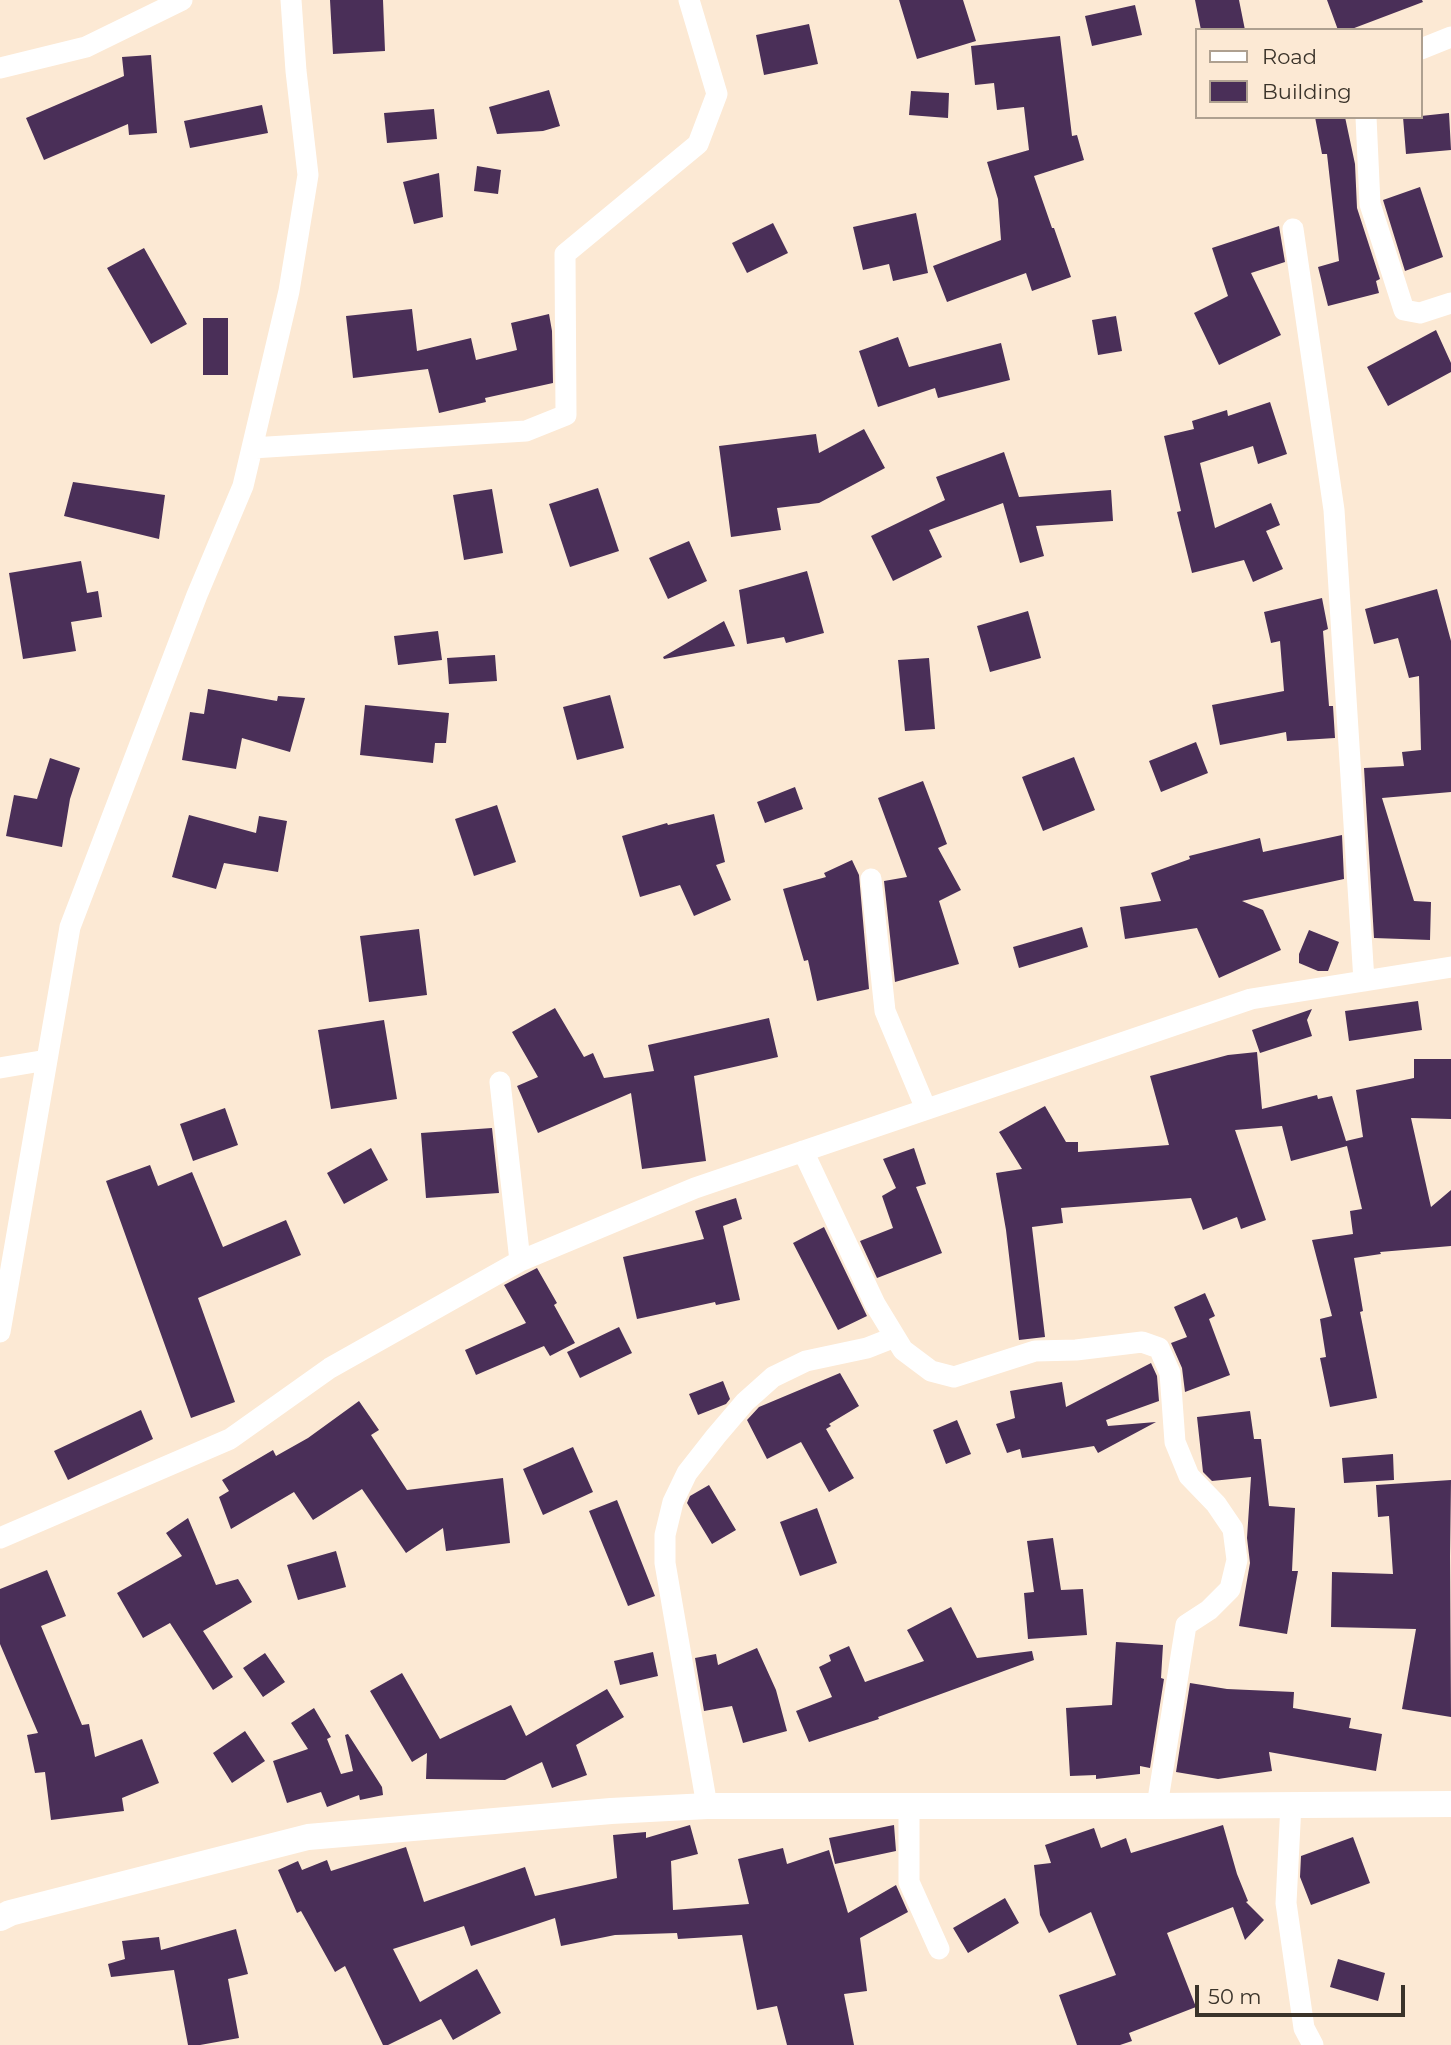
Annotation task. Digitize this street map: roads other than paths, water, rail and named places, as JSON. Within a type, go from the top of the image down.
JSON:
[{"type":"street","points":[[0,68],[86,47],[182,0]]},
{"type":"street","points":[[0,1332],[70,927],[197,595],[243,486],[289,291],[308,175],[291,0]]},
{"type":"street","points":[[251,449],[526,431],[566,415],[565,254],[698,144],[717,94],[689,0]]},
{"type":"street","points":[[1423,48],[1451,37]]},
{"type":"street","points":[[1366,119],[1370,204],[1404,310],[1420,313],[1451,303]]},
{"type":"street","points":[[1293,229],[1334,510],[1364,981]]},
{"type":"street","points":[[871,878],[885,1011],[926,1109]]},
{"type":"street","points":[[0,1538],[230,1439],[330,1368],[520,1261],[695,1188],[1251,999],[1451,967]]},
{"type":"street","points":[[0,1068],[47,1060]]},
{"type":"street","points":[[500,1082],[520,1261]]},
{"type":"street","points":[[803,1151],[875,1304],[903,1350],[931,1371],[954,1377],[1035,1351],[1076,1350],[1142,1342],[1159,1348],[1170,1373],[1175,1442],[1189,1476],[1216,1504],[1233,1529],[1237,1560],[1230,1589],[1209,1610],[1186,1625],[1157,1807]]},
{"type":"street","points":[[707,1806],[665,1563],[665,1535],[673,1502],[687,1473],[716,1436],[745,1402],[773,1377],[806,1361],[867,1348],[895,1337]]},
{"type":"street","points":[[1291,1804],[1286,1903],[1304,2028],[1313,2045]]},
{"type":"street","points":[[0,1918],[10,1913],[308,1837],[611,1811],[707,1806],[1157,1807],[1451,1804]]},
{"type":"street","points":[[909,1805],[909,1882],[939,1949]]}]
